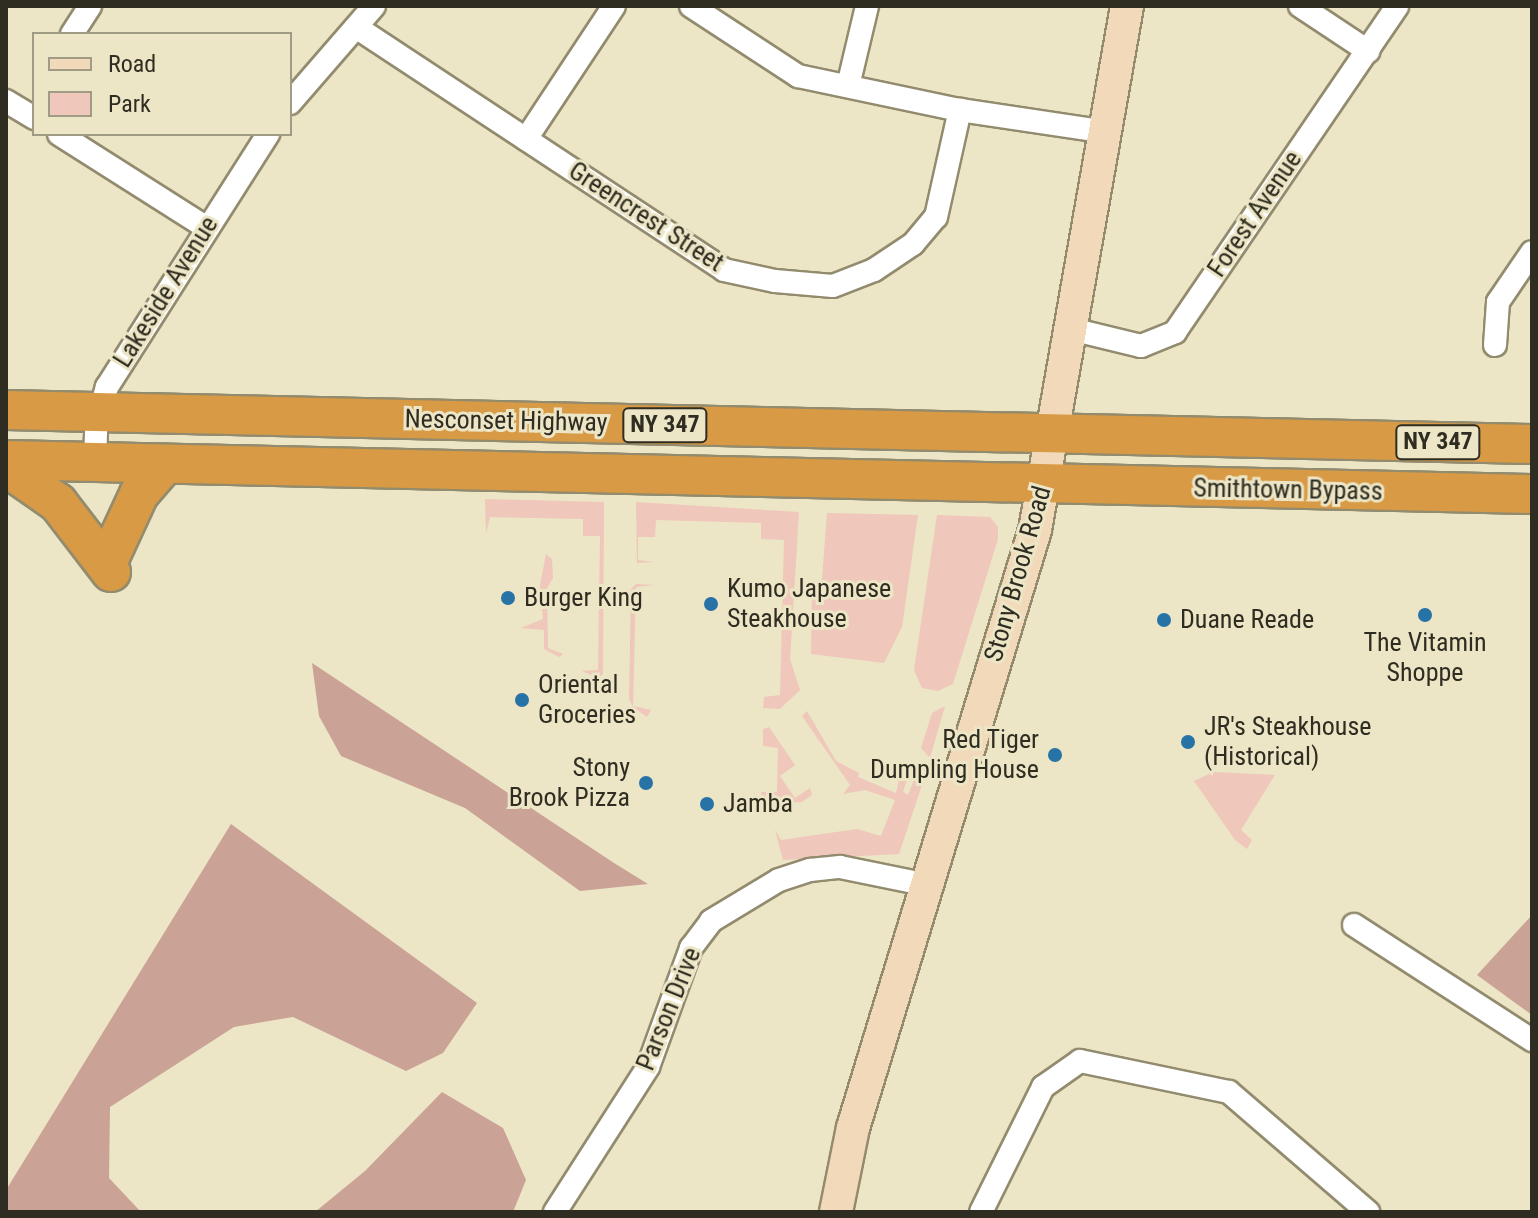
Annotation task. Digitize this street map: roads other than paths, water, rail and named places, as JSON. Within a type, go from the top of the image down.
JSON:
[{"type":"highway","name":"Nesconset Highway","points":[[6,410],[1054,434]]},
{"type":"highway","name":"Smithtown Bypass","points":[[1054,434],[1532,444]]},
{"type":"highway","name":"Nesconset Highway","points":[[6,460],[1044,485]]},
{"type":"highway","points":[[6,467],[58,503],[110,566],[139,494],[165,464]]},
{"type":"highway","name":"Smithtown Bypass","points":[[1044,485],[1532,494]]},
{"type":"main road","name":"Stony Brook Road","points":[[836,1212],[853,1128],[1035,530],[1054,434],[1101,131],[1127,6]]},
{"type":"main road","name":"Stony Brook Road","points":[[817,1212],[853,1128]]},
{"type":"street","points":[[73,32],[90,6]]},
{"type":"street","points":[[292,101],[359,29],[374,6]]},
{"type":"street","points":[[526,139],[614,6]]},
{"type":"street","points":[[691,6],[798,76],[960,110],[1101,131]]},
{"type":"street","points":[[848,86],[867,6]]},
{"type":"street","points":[[1300,6],[1368,51]]},
{"type":"street","name":"Forest Avenue","points":[[1071,329],[1141,346],[1175,332],[1397,6]]},
{"type":"street","name":"Greencrest Street","points":[[359,29],[724,270],[833,286],[874,270],[929,227],[946,187],[960,110]]},
{"type":"street","points":[[62,136],[207,228]]},
{"type":"street","name":"Lakeside Avenue","points":[[95,462],[98,412],[113,377],[267,136]]},
{"type":"street","points":[[1495,345],[1498,302],[1532,252]]},
{"type":"street","name":"Parson Drive","points":[[555,1212],[648,1067],[691,948],[711,921],[779,880],[810,870],[840,867],[928,885]]},
{"type":"street","points":[[1354,925],[1532,1040]]},
{"type":"street","points":[[981,1212],[1043,1087],[1080,1061],[1229,1092],[1368,1212]]},
{"type":"place","name":"Burger King","points":[[508,598]]},
{"type":"place","name":"Kumo Japanese Steakhouse","points":[[711,604]]},
{"type":"place","name":"The Vitamin Shoppe","points":[[1425,615]]},
{"type":"place","name":"Duane Reade","points":[[1164,620]]},
{"type":"place","name":"Oriental Groceries","points":[[522,700]]},
{"type":"place","name":"JR's Steakhouse (Historical)","points":[[1188,742]]},
{"type":"place","name":"Red Tiger Dumpling House","points":[[1055,755]]},
{"type":"place","name":"Stony Brook Pizza","points":[[646,783]]},
{"type":"place","name":"Jamba","points":[[707,804]]}]
